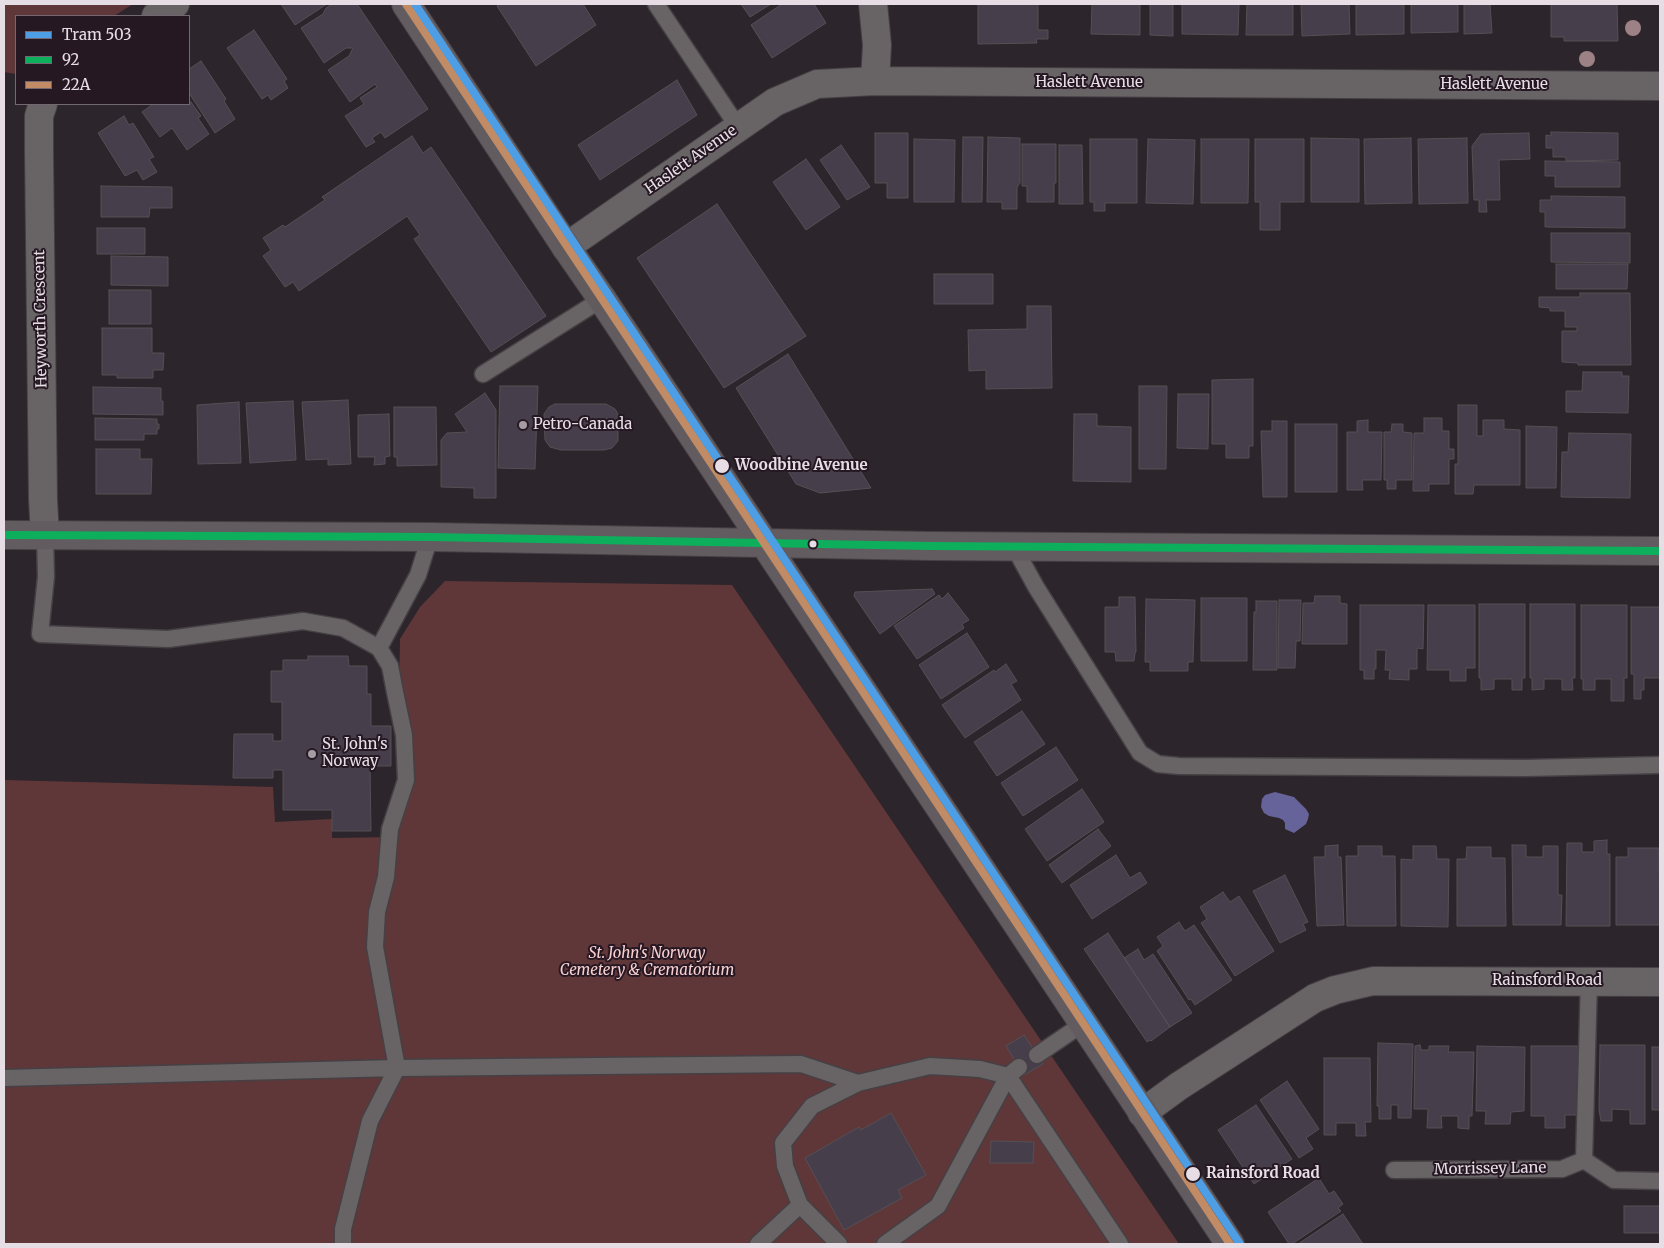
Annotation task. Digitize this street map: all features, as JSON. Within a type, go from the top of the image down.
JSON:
[{"type":"main road","points":[[406,4],[1230,1244]]},
{"type":"main road","points":[[4,535],[430,536],[1014,547],[1660,551]]},
{"type":"street","points":[[158,15],[175,4]]},
{"type":"street","points":[[873,4],[877,44],[875,81]]},
{"type":"street","name":"Haslett Avenue","points":[[566,247],[738,126],[775,102],[817,84],[875,81],[1660,86]]},
{"type":"street","name":"Heyworth Crescent","points":[[44,105],[39,116],[39,152],[45,535]]},
{"type":"street","name":"Rainsford Road","points":[[1142,1113],[1185,1082],[1315,998],[1335,990],[1373,981],[1588,980],[1660,982]]},
{"type":"lane","points":[[656,4],[738,126]]},
{"type":"lane","points":[[483,374],[602,298]]},
{"type":"lane","points":[[45,535],[46,577],[40,634],[168,639],[303,621],[343,628],[379,648],[390,666],[404,736],[406,780],[390,829],[386,877],[377,912],[375,947],[397,1068],[370,1121],[343,1229],[342,1244]]},
{"type":"lane","points":[[379,648],[418,575],[430,536]]},
{"type":"lane","points":[[1014,547],[1036,587],[1140,753],[1158,764],[1179,766],[1517,768],[1660,765]]},
{"type":"lane","points":[[1588,980],[1584,1160],[1614,1180],[1660,1180]]},
{"type":"lane","points":[[1037,1054],[1084,1023]]},
{"type":"lane","points":[[4,1078],[397,1068],[801,1064],[858,1082]]},
{"type":"lane","points":[[839,1244],[800,1205],[785,1166],[783,1143],[812,1106],[858,1082],[930,1066],[1014,1072]]},
{"type":"lane","points":[[885,1244],[938,1206],[1014,1072]]},
{"type":"lane","points":[[1014,1072],[1120,1244]]},
{"type":"lane","name":"Morrissey Lane","points":[[1394,1170],[1562,1168],[1584,1160]]},
{"type":"lane","points":[[758,1244],[800,1205]]},
{"type":"green space","points":[[4,4],[133,4],[116,15],[15,15],[15,74],[4,72]]},
{"type":"green space","name":"St. John's Norway Cemetery & Crematorium","points":[[445,581],[732,585],[1179,1244],[4,1244],[4,780],[273,787],[275,822],[332,819],[332,838],[395,837],[410,777],[411,723],[399,695],[400,639],[420,607]]},
{"type":"shaded area","points":[[1275,792],[1294,797],[1309,814],[1306,824],[1294,833],[1285,829],[1283,820],[1269,816],[1264,813],[1261,807],[1262,799],[1265,795]]},
{"type":"building","points":[[281,4],[327,4],[295,25]]},
{"type":"building","points":[[332,4],[357,4],[428,109],[385,138],[381,132],[372,138],[375,142],[366,147],[345,116],[364,104],[360,98],[377,87],[375,84],[350,102],[328,70],[349,56],[353,48],[346,48],[324,63],[301,28],[323,14],[326,8]]},
{"type":"building","points":[[500,4],[583,4],[596,25],[536,66],[497,6]]},
{"type":"building","points":[[741,4],[771,4],[750,17]]},
{"type":"building","points":[[782,4],[814,4],[826,23],[772,58],[751,25]]},
{"type":"building","points":[[978,4],[1038,4],[1038,30],[1048,30],[1048,39],[1036,39],[1037,43],[978,44]]},
{"type":"building","points":[[1092,4],[1140,4],[1140,35],[1091,34]]},
{"type":"building","points":[[1150,4],[1173,4],[1173,36],[1150,35]]},
{"type":"building","points":[[1182,4],[1239,4],[1238,35],[1182,34]]},
{"type":"building","points":[[1247,4],[1293,4],[1293,35],[1246,35]]},
{"type":"building","points":[[1301,4],[1349,4],[1350,34],[1302,36]]},
{"type":"building","points":[[1356,4],[1404,4],[1404,34],[1356,35]]},
{"type":"building","points":[[1411,4],[1458,4],[1458,32],[1411,33]]},
{"type":"building","points":[[1464,4],[1490,4],[1492,33],[1464,34]]},
{"type":"building","points":[[1551,4],[1617,4],[1618,41],[1564,41],[1564,37],[1551,37]]},
{"type":"building","points":[[254,30],[287,79],[284,81],[288,88],[271,100],[268,95],[262,99],[227,48]]},
{"type":"building","points":[[201,61],[226,99],[224,101],[235,119],[215,133],[190,95],[190,68]]},
{"type":"building","points":[[677,80],[697,115],[600,180],[578,145]]},
{"type":"building","points":[[190,103],[201,116],[198,118],[209,134],[187,150],[172,128],[160,137],[142,112],[152,105],[190,105]]},
{"type":"building","points":[[124,116],[129,125],[133,123],[154,157],[149,159],[157,172],[143,180],[137,170],[125,176],[98,133]]},
{"type":"building","points":[[1551,132],[1618,133],[1618,160],[1566,161],[1566,157],[1553,157],[1553,148],[1546,148],[1546,135],[1551,136]]},
{"type":"building","points":[[875,133],[908,133],[908,198],[887,198],[887,183],[875,183]]},
{"type":"building","points":[[1529,133],[1530,159],[1499,160],[1500,200],[1486,200],[1487,212],[1479,212],[1479,200],[1474,200],[1472,146],[1481,134]]},
{"type":"building","points":[[412,136],[423,153],[431,147],[546,316],[491,352],[414,239],[420,235],[407,216],[299,291],[293,282],[285,287],[263,256],[271,250],[263,238],[283,225],[285,227],[325,200],[322,197]]},
{"type":"building","points":[[963,137],[983,137],[982,202],[962,202]]},
{"type":"building","points":[[988,137],[1020,138],[1020,183],[1017,187],[1017,209],[1002,209],[1002,202],[987,202]]},
{"type":"building","points":[[1311,138],[1359,139],[1359,202],[1311,202]]},
{"type":"building","points":[[1411,138],[1412,203],[1365,204],[1364,139]]},
{"type":"building","points":[[1467,138],[1468,203],[1419,204],[1418,139]]},
{"type":"building","points":[[914,139],[955,140],[954,202],[914,202]]},
{"type":"building","points":[[1090,139],[1137,139],[1137,203],[1105,203],[1105,211],[1094,211],[1094,202],[1090,202]]},
{"type":"building","points":[[1148,139],[1195,140],[1193,204],[1146,203]]},
{"type":"building","points":[[1201,139],[1249,139],[1248,203],[1201,203]]},
{"type":"building","points":[[1255,139],[1304,139],[1304,202],[1280,202],[1280,230],[1260,230],[1260,202],[1255,202]]},
{"type":"building","points":[[1022,144],[1056,144],[1054,202],[1027,202],[1027,186],[1022,186]]},
{"type":"building","points":[[841,145],[870,187],[847,200],[820,160]]},
{"type":"building","points":[[1059,145],[1082,145],[1083,204],[1059,204]]},
{"type":"building","points":[[806,159],[840,207],[806,230],[773,182]]},
{"type":"building","points":[[1545,161],[1620,162],[1620,187],[1555,187],[1555,176],[1545,176]]},
{"type":"building","points":[[101,186],[172,187],[172,208],[150,208],[149,217],[101,217]]},
{"type":"building","points":[[1551,196],[1625,197],[1625,228],[1545,227],[1545,212],[1540,212],[1540,200],[1551,200]]},
{"type":"building","points":[[717,204],[806,336],[724,388],[637,258]]},
{"type":"building","points":[[97,228],[145,228],[145,254],[97,254]]},
{"type":"building","points":[[1551,233],[1630,233],[1630,263],[1551,262]]},
{"type":"building","points":[[111,256],[168,257],[168,286],[111,285]]},
{"type":"building","points":[[1556,264],[1628,264],[1627,289],[1556,289]]},
{"type":"building","points":[[934,274],[993,274],[993,304],[934,304]]},
{"type":"building","points":[[109,290],[151,290],[151,324],[109,324]]},
{"type":"building","points":[[1580,293],[1630,293],[1631,365],[1578,365],[1578,363],[1562,362],[1562,331],[1577,331],[1577,327],[1565,327],[1565,311],[1550,311],[1550,308],[1539,307],[1539,297],[1580,297]]},
{"type":"building","points":[[1027,306],[1051,306],[1052,388],[986,389],[986,370],[969,371],[968,330],[1027,329]]},
{"type":"building","points":[[102,328],[152,328],[152,353],[164,353],[163,370],[153,370],[153,378],[117,378],[117,375],[102,375]]},
{"type":"building","points":[[788,354],[871,488],[820,493],[796,484],[736,388]]},
{"type":"building","points":[[1583,372],[1622,372],[1622,376],[1629,376],[1628,413],[1566,412],[1566,391],[1582,391]]},
{"type":"building","points":[[1253,379],[1253,446],[1249,446],[1249,458],[1226,458],[1226,444],[1212,444],[1212,380]]},
{"type":"building","points":[[500,386],[538,386],[535,469],[498,468]]},
{"type":"building","points":[[1139,386],[1167,386],[1166,469],[1139,469]]},
{"type":"building","points":[[93,387],[161,388],[163,415],[93,414]]},
{"type":"building","points":[[485,393],[496,410],[496,498],[474,498],[474,488],[441,487],[441,440],[447,433],[467,432],[455,414]]},
{"type":"building","points":[[1178,394],[1209,394],[1208,449],[1177,448]]},
{"type":"building","points":[[348,400],[351,464],[328,465],[328,459],[306,460],[302,402]]},
{"type":"building","points":[[293,401],[296,460],[250,463],[246,403]]},
{"type":"building","points":[[239,402],[241,463],[198,464],[197,405]]},
{"type":"building","points":[[555,404],[606,404],[615,409],[618,414],[618,441],[612,448],[604,450],[561,450],[550,447],[545,440],[544,414],[549,407]]},
{"type":"building","points":[[1458,405],[1477,405],[1477,436],[1483,436],[1483,420],[1504,420],[1504,429],[1520,430],[1520,485],[1474,485],[1473,494],[1455,494],[1455,464],[1458,464]]},
{"type":"building","points":[[394,407],[436,407],[437,465],[397,466],[397,457],[394,457]]},
{"type":"building","points":[[389,414],[390,456],[385,457],[385,464],[374,465],[375,457],[358,457],[358,415]]},
{"type":"building","points":[[1074,414],[1097,414],[1097,426],[1131,427],[1131,482],[1073,481]]},
{"type":"building","points":[[95,418],[157,419],[159,429],[157,429],[157,434],[144,434],[144,440],[95,440]]},
{"type":"building","points":[[1424,418],[1442,418],[1442,431],[1449,431],[1449,449],[1454,449],[1454,459],[1449,459],[1449,484],[1429,484],[1429,491],[1413,491],[1414,433],[1424,433]]},
{"type":"building","points":[[1368,420],[1368,432],[1382,432],[1381,480],[1362,480],[1363,490],[1347,490],[1347,432],[1357,432],[1357,421]]},
{"type":"building","points":[[1272,421],[1287,421],[1287,497],[1263,497],[1261,431],[1272,431]]},
{"type":"building","points":[[1295,424],[1337,424],[1337,492],[1295,492]]},
{"type":"building","points":[[1392,424],[1403,424],[1403,432],[1412,433],[1412,480],[1396,480],[1396,489],[1387,489],[1387,480],[1384,480],[1384,432],[1391,432]]},
{"type":"building","points":[[1526,426],[1557,427],[1556,488],[1526,488]]},
{"type":"building","points":[[1569,433],[1631,434],[1630,498],[1561,497],[1562,452],[1568,452]]},
{"type":"building","points":[[96,449],[140,449],[140,459],[152,459],[151,494],[96,494]]},
{"type":"building","points":[[932,589],[935,594],[880,634],[854,596],[855,592]]},
{"type":"building","points":[[948,593],[969,620],[962,624],[964,628],[917,659],[894,626],[939,595],[942,599]]},
{"type":"building","points":[[1315,596],[1340,596],[1340,603],[1347,604],[1347,644],[1302,644],[1303,603],[1314,603]]},
{"type":"building","points":[[1119,597],[1135,597],[1136,652],[1134,661],[1116,661],[1115,652],[1105,652],[1105,607],[1119,607]]},
{"type":"building","points":[[1201,598],[1247,598],[1247,661],[1201,661]]},
{"type":"building","points":[[1146,599],[1195,600],[1193,662],[1188,662],[1188,671],[1150,671],[1150,662],[1145,662]]},
{"type":"building","points":[[1279,600],[1301,600],[1300,641],[1296,641],[1295,668],[1278,668]]},
{"type":"building","points":[[1256,601],[1277,601],[1277,670],[1253,670],[1254,612],[1256,612]]},
{"type":"building","points":[[1479,604],[1525,604],[1525,678],[1522,678],[1522,690],[1512,690],[1512,679],[1494,679],[1494,689],[1481,690],[1481,678],[1479,678]]},
{"type":"building","points":[[1530,604],[1575,604],[1575,678],[1572,678],[1573,690],[1562,690],[1562,679],[1544,679],[1544,689],[1532,690],[1532,678],[1530,678]]},
{"type":"building","points":[[1360,605],[1424,605],[1423,649],[1417,648],[1417,669],[1409,669],[1409,680],[1389,679],[1390,670],[1385,670],[1386,650],[1376,650],[1374,679],[1364,679],[1364,670],[1360,670]]},
{"type":"building","points":[[1428,605],[1475,605],[1475,668],[1466,668],[1466,681],[1450,681],[1450,670],[1427,670]]},
{"type":"building","points":[[1581,605],[1627,605],[1627,678],[1624,678],[1624,701],[1611,701],[1611,679],[1595,679],[1595,690],[1583,690],[1583,679],[1581,679]]},
{"type":"building","points":[[1631,607],[1660,607],[1660,678],[1644,678],[1644,690],[1641,690],[1641,699],[1634,699],[1634,674],[1631,674]]},
{"type":"building","points":[[967,633],[989,667],[941,699],[919,665]]},
{"type":"building","name":"St. John's Norway","points":[[308,656],[348,656],[349,666],[367,666],[367,694],[371,694],[371,726],[391,726],[391,766],[370,766],[371,831],[332,831],[332,810],[283,810],[283,770],[273,770],[273,778],[233,778],[234,734],[273,734],[273,741],[282,741],[282,702],[271,702],[271,671],[283,671],[283,660],[308,660]]},
{"type":"building","points":[[1006,664],[1017,681],[1011,684],[1021,700],[965,738],[942,705]]},
{"type":"building","points":[[1022,711],[1045,744],[997,776],[974,742]]},
{"type":"building","points":[[1056,747],[1078,780],[1023,816],[1001,783]]},
{"type":"building","points":[[1082,789],[1104,822],[1047,861],[1025,829]]},
{"type":"building","points":[[1098,829],[1111,846],[1062,883],[1049,865]]},
{"type":"building","points":[[1607,840],[1607,854],[1610,854],[1610,926],[1566,926],[1567,843],[1582,843],[1582,852],[1594,852],[1594,841]]},
{"type":"building","points":[[1338,845],[1338,857],[1341,857],[1344,925],[1317,926],[1314,857],[1325,857],[1325,846]]},
{"type":"building","points":[[1512,845],[1526,845],[1526,857],[1543,857],[1543,846],[1558,846],[1558,895],[1562,895],[1561,925],[1513,925]]},
{"type":"building","points":[[1358,846],[1382,846],[1382,856],[1395,856],[1396,926],[1347,926],[1346,856],[1358,856]]},
{"type":"building","points":[[1413,846],[1436,846],[1437,859],[1449,859],[1448,927],[1401,926],[1401,859],[1413,860]]},
{"type":"building","points":[[1467,847],[1491,847],[1491,858],[1505,858],[1506,926],[1457,926],[1457,859],[1466,859]]},
{"type":"building","points":[[1628,848],[1659,848],[1660,925],[1616,925],[1616,857],[1628,857]]},
{"type":"building","points":[[1116,855],[1130,878],[1140,872],[1147,883],[1092,919],[1070,885]]},
{"type":"building","points":[[1285,875],[1308,922],[1303,924],[1306,930],[1280,943],[1253,891]]},
{"type":"building","points":[[1223,892],[1230,902],[1239,896],[1274,951],[1235,976],[1201,923],[1207,919],[1200,907]]},
{"type":"building","points":[[1179,922],[1185,931],[1194,925],[1232,980],[1195,1005],[1191,999],[1189,1000],[1157,951],[1163,946],[1157,937]]},
{"type":"building","points":[[1108,933],[1170,1027],[1151,1041],[1147,1042],[1084,949]]},
{"type":"building","points":[[1138,949],[1144,960],[1153,954],[1192,1013],[1170,1027],[1124,958]]},
{"type":"building","points":[[1024,1035],[1043,1064],[1024,1075],[1006,1046]]},
{"type":"building","points":[[1378,1043],[1413,1044],[1411,1118],[1398,1118],[1398,1105],[1391,1105],[1391,1119],[1379,1119],[1379,1106],[1377,1106]]},
{"type":"building","points":[[1420,1045],[1421,1050],[1429,1050],[1429,1046],[1449,1046],[1448,1052],[1474,1052],[1472,1116],[1469,1116],[1469,1129],[1458,1128],[1458,1116],[1441,1116],[1442,1128],[1427,1128],[1428,1109],[1414,1109],[1415,1046]]},
{"type":"building","points":[[1600,1045],[1645,1045],[1645,1124],[1630,1124],[1630,1110],[1612,1109],[1612,1121],[1601,1121],[1599,1110]]},
{"type":"building","points":[[1477,1046],[1525,1047],[1524,1111],[1511,1112],[1510,1124],[1485,1124],[1486,1111],[1476,1111]]},
{"type":"building","points":[[1531,1046],[1580,1046],[1580,1115],[1565,1115],[1565,1128],[1545,1128],[1545,1116],[1531,1116]]},
{"type":"building","points":[[1652,1047],[1660,1047],[1660,1110],[1652,1110]]},
{"type":"building","points":[[1324,1058],[1370,1058],[1371,1122],[1365,1122],[1366,1136],[1356,1136],[1356,1123],[1336,1123],[1336,1135],[1324,1135]]},
{"type":"building","points":[[1287,1081],[1319,1129],[1306,1138],[1313,1149],[1299,1158],[1260,1100]]},
{"type":"building","points":[[1256,1105],[1292,1159],[1254,1184],[1218,1130]]},
{"type":"building","points":[[891,1113],[926,1175],[898,1190],[902,1198],[844,1230],[805,1158],[859,1127],[861,1130]]},
{"type":"building","points":[[991,1141],[1034,1142],[1033,1163],[990,1163]]},
{"type":"building","points":[[1319,1178],[1329,1194],[1334,1191],[1343,1204],[1338,1208],[1341,1211],[1292,1244],[1289,1244],[1268,1212]]},
{"type":"building","points":[[1624,1206],[1660,1206],[1660,1233],[1624,1233]]},
{"type":"building","points":[[1343,1214],[1363,1244],[1298,1244]]},
{"type":"tram line","name":"503","points":[[415,4],[1240,1244]]},
{"type":"transit line","name":"22A","points":[[406,4],[1230,1244]]},
{"type":"transit line","name":"92","points":[[4,535],[430,537],[930,546],[1660,551]]},
{"type":"place","name":"Petro-Canada","points":[[523,425]]},
{"type":"place","name":"Woodbine Avenue","points":[[722,466]]},
{"type":"place","name":"St. John's Norway","points":[[312,754]]},
{"type":"place","name":"Rainsford Road","points":[[1193,1174]]}]
